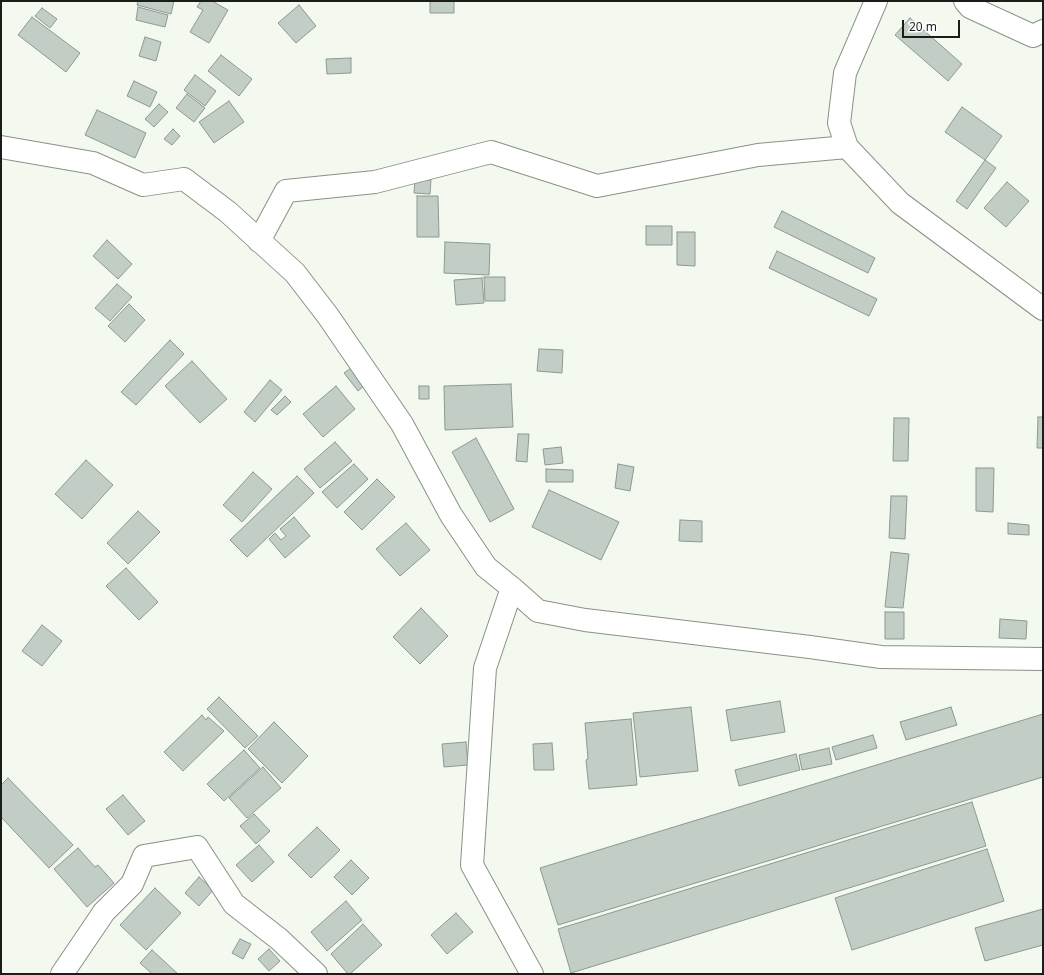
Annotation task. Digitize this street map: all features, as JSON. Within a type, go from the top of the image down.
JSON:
[{"type":"street","points":[[876,1],[845,73],[839,123],[847,147],[900,203],[1043,310]]},
{"type":"street","points":[[965,1],[970,7],[1033,36],[1043,31]]},
{"type":"street","points":[[1,147],[93,163],[143,185],[184,179],[228,212],[294,273],[328,316],[402,424],[451,515],[486,567],[538,611],[585,620],[881,657],[1043,659]]},
{"type":"street","points":[[259,241],[286,191],[375,182],[491,152],[597,186],[758,156],[847,147]]},
{"type":"street","points":[[512,588],[485,668],[472,865],[532,974]]},
{"type":"street","points":[[62,974],[104,912],[132,884],[144,856],[196,847],[234,904],[279,940],[316,974]]},
{"type":"building","points":[[138,1],[174,1],[171,14],[137,5]]},
{"type":"building","points":[[201,1],[212,1],[228,10],[209,43],[190,32],[203,10],[197,7]]},
{"type":"building","points":[[430,1],[454,1],[454,13],[430,13]]},
{"type":"building","points":[[299,5],[316,26],[296,43],[278,23]]},
{"type":"building","points":[[138,7],[168,15],[165,27],[136,20]]},
{"type":"building","points":[[42,8],[57,19],[50,28],[35,16]]},
{"type":"building","points":[[32,17],[80,53],[66,72],[18,35]]},
{"type":"building","points":[[910,18],[962,64],[948,81],[895,35]]},
{"type":"building","points":[[145,37],[161,42],[156,61],[139,56]]},
{"type":"building","points":[[221,55],[252,79],[239,96],[208,71]]},
{"type":"building","points":[[351,58],[351,73],[327,74],[326,59]]},
{"type":"building","points":[[195,75],[216,91],[205,106],[184,90]]},
{"type":"building","points":[[134,81],[157,92],[150,107],[127,96]]},
{"type":"building","points":[[187,94],[205,108],[194,122],[176,108]]},
{"type":"building","points":[[229,101],[244,122],[214,143],[199,122]]},
{"type":"building","points":[[159,104],[168,112],[154,127],[145,119]]},
{"type":"building","points":[[962,107],[1002,136],[985,160],[945,132]]},
{"type":"building","points":[[97,110],[146,133],[135,158],[85,135]]},
{"type":"building","points":[[173,129],[180,136],[172,145],[164,139]]},
{"type":"building","points":[[985,160],[996,168],[967,209],[956,201]]},
{"type":"building","points":[[415,179],[431,180],[430,194],[414,193]]},
{"type":"building","points":[[1007,182],[1029,201],[1006,227],[984,208]]},
{"type":"building","points":[[417,196],[438,196],[439,237],[417,237]]},
{"type":"building","points":[[782,211],[875,258],[868,273],[774,227]]},
{"type":"building","points":[[646,226],[672,226],[672,245],[646,245]]},
{"type":"building","points":[[677,232],[695,232],[695,266],[677,265]]},
{"type":"building","points":[[107,240],[132,264],[118,279],[93,256]]},
{"type":"building","points":[[445,242],[490,244],[489,275],[444,273]]},
{"type":"building","points":[[777,251],[877,299],[869,316],[769,268]]},
{"type":"building","points":[[484,277],[505,277],[505,301],[485,301]]},
{"type":"building","points":[[482,278],[484,303],[456,305],[454,280]]},
{"type":"building","points":[[117,284],[132,297],[110,321],[95,308]]},
{"type":"building","points":[[129,304],[145,320],[125,342],[108,326]]},
{"type":"building","points":[[170,340],[184,354],[136,405],[121,392]]},
{"type":"building","points":[[539,349],[563,350],[562,373],[537,371]]},
{"type":"building","points":[[192,361],[227,399],[200,423],[165,386]]},
{"type":"building","points":[[355,365],[369,382],[358,391],[344,373]]},
{"type":"building","points":[[270,380],[282,390],[255,422],[244,412]]},
{"type":"building","points":[[511,384],[513,427],[445,430],[444,386]]},
{"type":"building","points":[[336,386],[355,409],[323,437],[303,414]]},
{"type":"building","points":[[419,386],[429,386],[429,399],[419,399]]},
{"type":"building","points":[[285,396],[291,402],[277,415],[271,410]]},
{"type":"building","points":[[1038,417],[1043,417],[1043,448],[1037,448]]},
{"type":"building","points":[[894,418],[909,418],[908,461],[893,461]]},
{"type":"building","points":[[518,434],[529,434],[527,462],[516,461]]},
{"type":"building","points":[[476,438],[514,509],[490,522],[452,452]]},
{"type":"building","points":[[335,442],[352,461],[320,488],[304,469]]},
{"type":"building","points":[[561,447],[563,463],[545,465],[543,449]]},
{"type":"building","points":[[86,460],[113,485],[82,519],[55,494]]},
{"type":"building","points":[[354,464],[368,479],[337,508],[322,492]]},
{"type":"building","points":[[618,464],[634,467],[630,491],[615,488]]},
{"type":"building","points":[[976,468],[994,468],[993,512],[976,511]]},
{"type":"building","points":[[546,469],[573,470],[573,482],[546,482]]},
{"type":"building","points":[[253,472],[272,489],[242,522],[223,505]]},
{"type":"building","points":[[297,476],[314,493],[247,557],[230,540]]},
{"type":"building","points":[[377,479],[395,497],[362,530],[344,512]]},
{"type":"building","points":[[549,490],[619,522],[601,560],[532,527]]},
{"type":"building","points":[[891,496],[907,496],[905,539],[889,538]]},
{"type":"building","points":[[138,511],[160,532],[128,564],[107,543]]},
{"type":"building","points":[[294,517],[310,536],[285,558],[269,539],[275,533],[281,540],[286,536],[280,529]]},
{"type":"building","points":[[680,520],[702,521],[702,542],[679,541]]},
{"type":"building","points":[[406,523],[430,550],[400,576],[376,549]]},
{"type":"building","points":[[1008,523],[1029,525],[1029,535],[1008,534]]},
{"type":"building","points":[[891,552],[909,554],[903,608],[885,607]]},
{"type":"building","points":[[126,568],[158,602],[139,620],[106,586]]},
{"type":"building","points":[[421,608],[448,636],[420,664],[393,637]]},
{"type":"building","points":[[885,612],[904,612],[904,639],[885,639]]},
{"type":"building","points":[[1000,619],[1027,621],[1026,639],[999,638]]},
{"type":"building","points":[[42,625],[62,641],[42,666],[22,651]]},
{"type":"building","points":[[219,697],[258,736],[245,748],[207,709]]},
{"type":"building","points":[[780,701],[785,732],[731,741],[726,710]]},
{"type":"building","points":[[691,707],[698,771],[640,777],[633,713]]},
{"type":"building","points":[[951,707],[957,725],[906,740],[900,722]]},
{"type":"building","points":[[1043,714],[1043,777],[558,925],[540,868]]},
{"type":"building","points":[[202,715],[206,720],[208,717],[224,731],[183,771],[164,752]]},
{"type":"building","points":[[631,719],[637,785],[589,789],[586,760],[588,759],[585,723]]},
{"type":"building","points":[[274,722],[308,756],[282,783],[248,749]]},
{"type":"building","points":[[873,735],[877,748],[836,760],[832,747]]},
{"type":"building","points":[[466,742],[468,765],[444,767],[442,744]]},
{"type":"building","points":[[552,743],[554,770],[534,770],[533,744]]},
{"type":"building","points":[[829,748],[832,764],[802,770],[799,755]]},
{"type":"building","points":[[244,750],[260,768],[224,801],[207,784]]},
{"type":"building","points":[[796,754],[800,770],[739,786],[735,770]]},
{"type":"building","points":[[263,767],[281,788],[247,818],[229,798]]},
{"type":"building","points":[[8,778],[73,845],[49,868],[1,817],[1,785]]},
{"type":"building","points":[[123,795],[145,821],[128,835],[106,809]]},
{"type":"building","points":[[972,802],[986,846],[571,973],[558,929]]},
{"type":"building","points":[[254,814],[270,831],[256,844],[240,826]]},
{"type":"building","points":[[317,827],[340,850],[311,878],[288,855]]},
{"type":"building","points":[[259,845],[274,862],[252,882],[236,865]]},
{"type":"building","points":[[78,848],[95,867],[98,865],[114,883],[87,907],[54,869]]},
{"type":"building","points":[[987,849],[1004,901],[852,950],[835,898]]},
{"type":"building","points":[[351,860],[369,878],[352,895],[334,877]]},
{"type":"building","points":[[199,877],[213,890],[199,906],[185,893]]},
{"type":"building","points":[[155,888],[181,913],[146,950],[120,925]]},
{"type":"building","points":[[346,901],[362,920],[327,951],[311,932]]},
{"type":"building","points":[[1043,909],[1043,945],[985,961],[975,928]]},
{"type":"building","points":[[456,913],[473,932],[447,954],[431,935]]},
{"type":"building","points":[[363,924],[382,945],[350,974],[348,974],[331,954]]},
{"type":"building","points":[[240,939],[251,944],[243,959],[232,953]]},
{"type":"building","points":[[269,949],[280,961],[269,971],[258,959]]},
{"type":"building","points":[[152,950],[178,974],[152,974],[140,963]]}]
